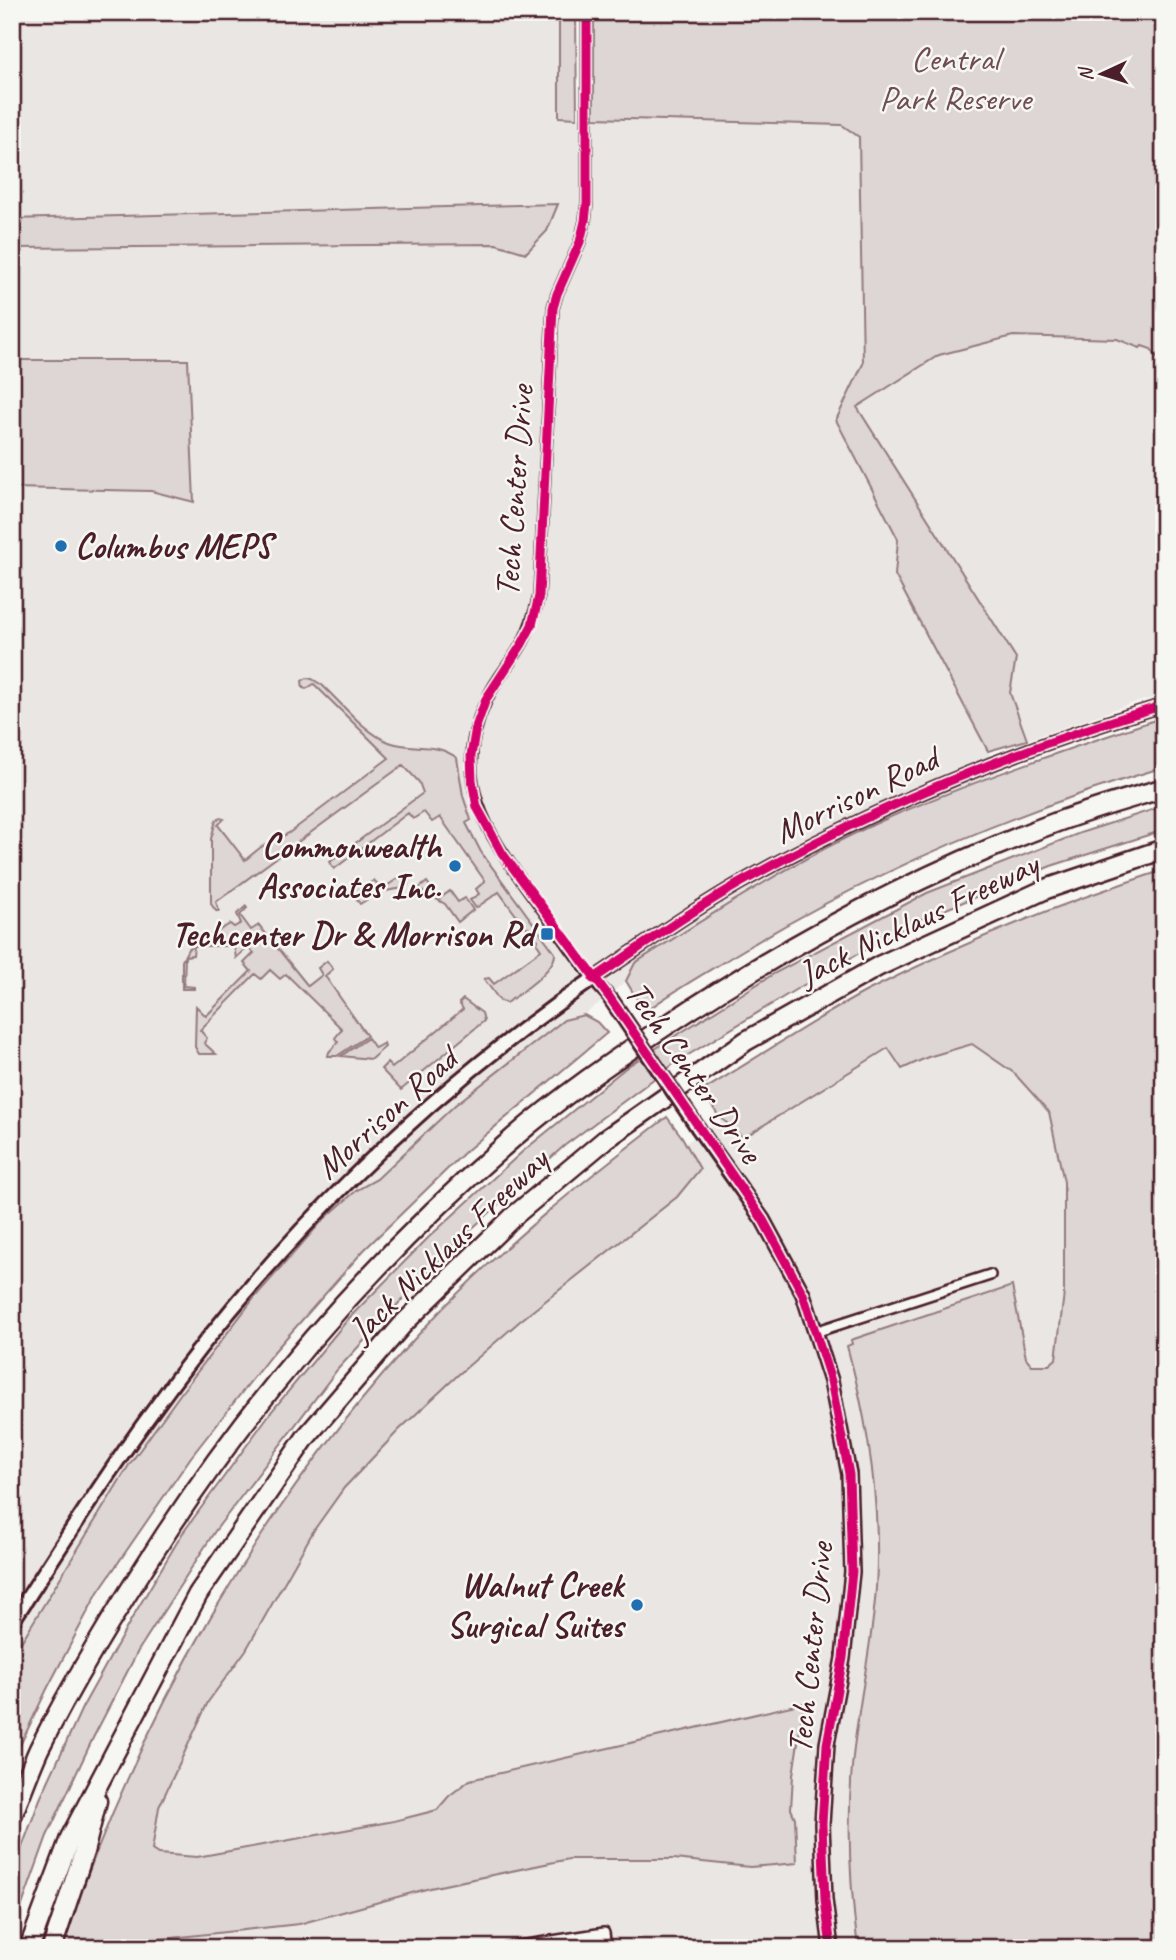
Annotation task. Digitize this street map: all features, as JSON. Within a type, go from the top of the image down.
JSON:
[{"type":"highway","name":"Jack Nicklaus Freeway","points":[[12,1816],[38,1752],[119,1606],[212,1464],[331,1315],[424,1219],[515,1136],[613,1061],[735,980],[874,902],[932,874],[1058,821],[1164,788]]},
{"type":"highway","name":"Jack Nicklaus Freeway","points":[[29,1948],[70,1838],[198,1594],[306,1437],[404,1323],[515,1215],[606,1139],[746,1041],[879,966],[1046,889],[1164,849]]},
{"type":"highway","points":[[12,1797],[38,1752]]},
{"type":"highway","points":[[52,1948],[84,1852],[106,1770]]},
{"type":"main road","name":"Morrison Road","points":[[12,1622],[148,1417],[270,1265],[335,1196],[442,1095],[556,1004],[593,979]]},
{"type":"main road","name":"Tech Center Drive","points":[[610,998],[763,1220],[803,1294],[831,1381],[849,1475],[852,1572],[843,1658],[827,1744],[822,1811],[825,1900],[831,1948]]},
{"type":"street","name":"Tech Center Drive","points":[[587,12],[587,203],[580,242],[557,294],[554,308],[539,596],[532,625],[486,699],[476,727],[471,755],[471,780],[477,807],[498,847],[593,979],[610,998]]},
{"type":"street","name":"Morrison Road","points":[[593,979],[728,890],[858,822],[1004,758],[1102,723],[1164,705]]},
{"type":"street","points":[[815,1332],[990,1275]]},
{"type":"street","points":[[507,1948],[604,1933],[606,1948]]},
{"type":"shaded area","points":[[12,12],[559,12],[559,117],[843,125],[859,137],[863,364],[836,420],[899,539],[895,575],[999,772],[878,823],[761,882],[635,963],[626,981],[584,1015],[564,1020],[455,1105],[377,1179],[357,1190],[322,1221],[255,1297],[129,1465],[12,1657],[12,488],[151,491],[194,501],[188,360],[12,360],[12,248],[496,244],[526,253],[557,204],[12,219]]},
{"type":"shaded area","points":[[1013,336],[1117,339],[1152,349],[1164,367],[1164,695],[1027,740],[1010,693],[1016,658],[857,407],[939,355]]},
{"type":"shaded area","points":[[1095,943],[1075,1948],[102,1948],[156,1776],[277,1547],[626,1180],[856,1038]]},
{"type":"green space","points":[[559,12],[576,12],[577,118],[559,117]]},
{"type":"green space","name":"Central Park Reserve","points":[[594,12],[1164,12],[1164,367],[1151,349],[1142,346],[1140,348],[1117,339],[1013,336],[939,355],[857,407],[1016,658],[1010,693],[1027,740],[988,751],[895,575],[898,539],[836,420],[863,364],[859,137],[842,125],[594,118]]},
{"type":"green space","points":[[558,204],[547,231],[526,253],[496,244],[12,248],[12,219]]},
{"type":"green space","points":[[12,360],[188,360],[194,502],[151,491],[12,488]]},
{"type":"green space","points":[[307,678],[322,685],[380,738],[398,745],[440,750],[457,758],[463,796],[471,820],[466,823],[481,852],[555,953],[550,966],[543,974],[506,1003],[500,1001],[484,979],[489,978],[494,984],[541,950],[537,944],[538,940],[499,892],[476,908],[470,900],[479,894],[476,889],[485,881],[440,817],[432,822],[424,812],[413,819],[408,813],[334,869],[330,862],[423,793],[419,782],[403,765],[216,902],[219,911],[211,904],[211,839],[216,820],[224,819],[218,825],[245,860],[261,847],[289,833],[389,758],[314,684],[303,688],[302,681]]},
{"type":"green space","points":[[1164,717],[1164,767],[996,825],[887,873],[781,928],[645,1012],[626,981],[635,963],[755,888],[847,837],[985,779]]},
{"type":"green space","points":[[1164,806],[1164,830],[1051,866],[912,923],[675,1063],[564,1146],[448,1250],[337,1370],[215,1531],[138,1651],[47,1836],[12,1933],[12,1874],[40,1799],[82,1708],[182,1534],[271,1412],[349,1318],[429,1237],[522,1152],[628,1066],[775,973],[927,893],[1080,833]]},
{"type":"green space","points":[[1164,870],[1164,1948],[858,1948],[850,1858],[850,1790],[874,1611],[877,1527],[872,1466],[862,1406],[847,1346],[852,1344],[851,1340],[1012,1286],[1026,1358],[1032,1365],[1049,1365],[1056,1359],[1064,1293],[1064,1182],[1049,1112],[1014,1073],[972,1044],[928,1057],[902,1069],[888,1048],[743,1138],[718,1115],[702,1091],[825,1015],[903,973],[1013,925]]},
{"type":"green space","points":[[405,874],[409,877],[408,885],[404,888],[379,892],[360,904],[349,889],[359,883],[364,888],[374,880],[382,889]]},
{"type":"green space","points":[[427,882],[439,899],[450,891],[458,902],[465,898],[473,910],[458,922],[445,904],[418,889]]},
{"type":"green space","points":[[246,906],[240,915],[251,930],[259,925],[308,986],[322,975],[318,968],[327,961],[333,969],[325,976],[367,1036],[337,1056],[328,1056],[338,1042],[335,1038],[342,1029],[286,974],[280,979],[270,970],[261,979],[255,974],[200,1030],[207,1038],[204,1043],[216,1054],[199,1054],[195,1047],[196,1006],[206,1016],[251,971],[244,963],[254,953],[248,947],[236,958],[234,946],[194,946],[193,955],[185,956],[184,986],[194,989],[182,989],[182,961],[188,949],[230,924],[234,927],[241,923],[237,914]]},
{"type":"green space","points":[[463,999],[482,1013],[484,1021],[401,1090],[381,1069],[387,1063],[392,1068],[463,1009],[459,1003]]},
{"type":"green space","points":[[584,1015],[597,1022],[607,1033],[465,1152],[364,1250],[272,1354],[191,1457],[98,1592],[12,1762],[12,1657],[129,1465],[181,1393],[255,1297],[322,1221],[357,1190],[377,1179],[455,1105],[564,1020]]},
{"type":"green space","points":[[368,1038],[375,1048],[384,1043],[385,1047],[371,1059],[341,1056]]},
{"type":"green space","points":[[667,1117],[700,1169],[677,1197],[520,1321],[459,1374],[399,1430],[344,1488],[314,1530],[246,1650],[208,1702],[159,1807],[152,1850],[158,1854],[197,1857],[394,1821],[437,1810],[449,1796],[470,1780],[804,1703],[793,1775],[791,1809],[795,1818],[797,1863],[750,1867],[674,1859],[569,1859],[430,1888],[299,1924],[109,1945],[108,1948],[61,1948],[128,1777],[168,1695],[211,1616],[259,1539],[311,1465],[367,1393],[455,1296],[543,1216]]},
{"type":"cycle path","points":[[587,12],[587,203],[580,242],[553,308],[539,596],[532,625],[486,699],[476,727],[471,756],[472,780],[477,807],[502,853],[610,998],[763,1220],[803,1294],[831,1381],[849,1474],[852,1572],[843,1658],[827,1744],[822,1824],[825,1900],[831,1948]]},
{"type":"cycle path","points":[[593,979],[721,894],[842,829],[1000,761],[1164,705]]},
{"type":"place","name":"Columbus MEPS","points":[[61,546]]},
{"type":"place","name":"Commonwealth Associates Inc.","points":[[455,866]]},
{"type":"place","name":"Techcenter Dr & Morrison Rd","points":[[547,934]]},
{"type":"place","name":"Walnut Creek Surgical Suites","points":[[637,1605]]}]
